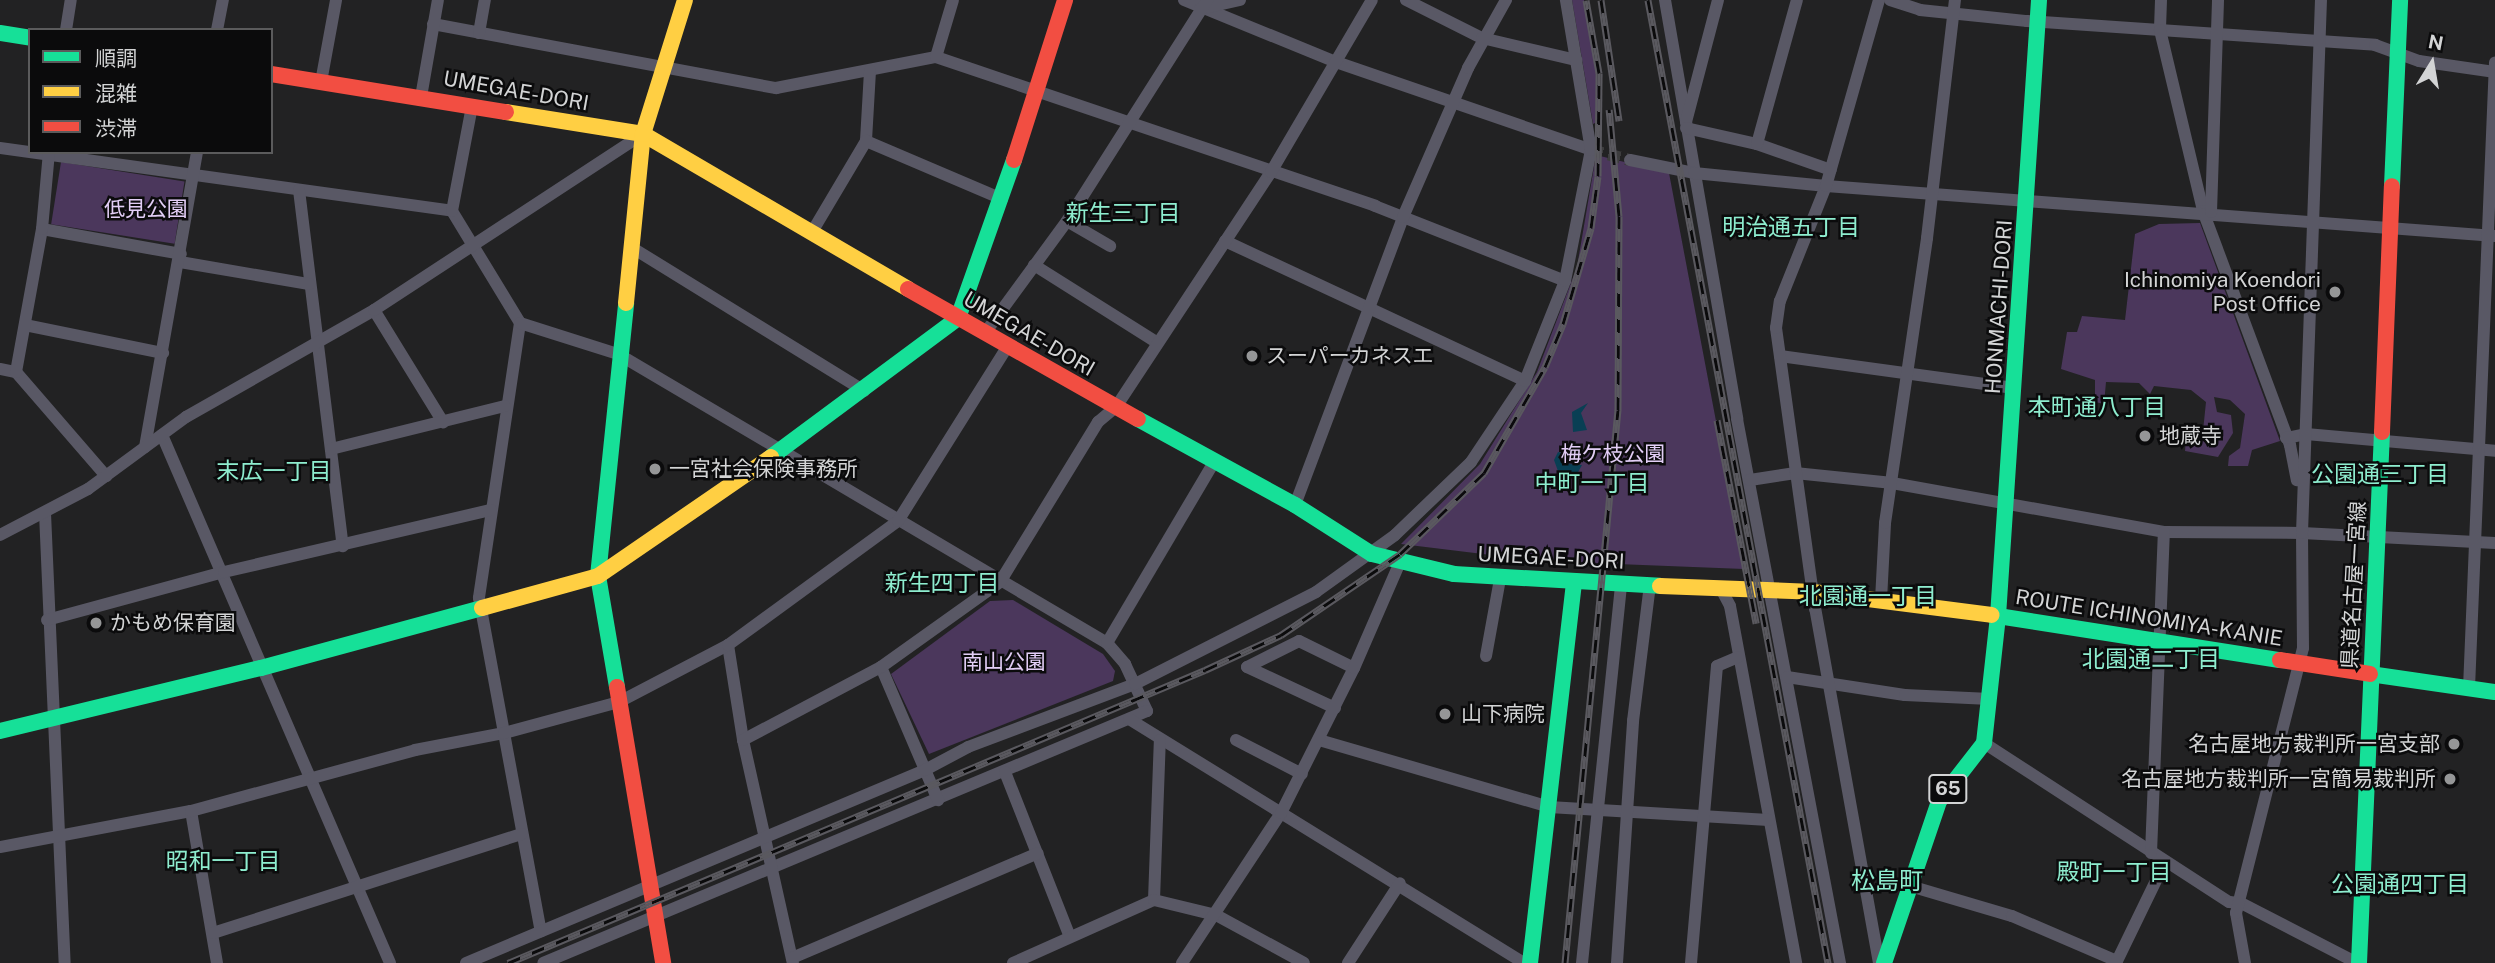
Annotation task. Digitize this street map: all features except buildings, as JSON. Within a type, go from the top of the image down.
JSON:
[{"type":"street","points":[[66,28],[71,0]]},
{"type":"street","points":[[217,28],[223,0]]},
{"type":"street","points":[[321,82],[336,0]]},
{"type":"street","points":[[421,97],[438,0]]},
{"type":"street","points":[[479,33],[485,0]]},
{"type":"street","points":[[663,963],[598,576],[618,354],[643,134],[685,0]]},
{"type":"street","points":[[936,57],[953,0]]},
{"type":"street","points":[[0,731],[261,668],[598,576],[864,391],[958,317],[1002,199],[1065,0]]},
{"type":"street","points":[[1184,0],[1203,5],[1336,62],[1451,104],[1591,150]]},
{"type":"street","points":[[1203,5],[1240,0]]},
{"type":"street","points":[[743,740],[881,667],[1000,582],[1098,422],[1116,407],[1271,172],[1372,0]]},
{"type":"street","points":[[1406,0],[1482,38],[1576,60]]},
{"type":"street","points":[[1295,505],[1403,217],[1482,38],[1506,0]]},
{"type":"street","points":[[466,963],[925,770],[968,747],[1135,684],[1316,592],[1371,554],[1450,486],[1525,381],[1565,281],[1591,150],[1566,0]]},
{"type":"street","points":[[1665,0],[1693,173],[1773,591],[1804,792],[1840,963]]},
{"type":"street","points":[[1685,127],[1718,0]]},
{"type":"street","points":[[1757,144],[1797,0]]},
{"type":"street","points":[[1880,0],[1826,186],[1780,301],[1776,328],[1813,592],[1881,963]]},
{"type":"street","points":[[1890,0],[1920,10],[2038,22],[2217,32],[2375,45],[2399,54],[2495,69],[2489,398],[2480,449],[2469,688]]},
{"type":"street","points":[[1881,600],[1885,523],[1932,193],[1955,0]]},
{"type":"street","name":"HONMACHI-DORI","points":[[1998,616],[2039,0]]},
{"type":"street","points":[[2161,0],[2160,30],[2207,211],[2296,466],[2302,533]]},
{"type":"street","points":[[2207,211],[2218,0]]},
{"type":"street","points":[[2245,963],[2236,913],[2241,903],[2301,663],[2302,533],[2321,0]]},
{"type":"street","name":"県道名古屋一宮線","points":[[2358,963],[2400,0]]},
{"type":"street","points":[[985,333],[1067,221],[1132,122],[1203,5]]},
{"type":"street","points":[[433,24],[776,88],[936,57],[1403,217],[1565,281]]},
{"type":"street","points":[[0,33],[28,38]]},
{"type":"street","points":[[812,232],[866,141],[870,71]]},
{"type":"street","name":"UMEGAE-DORI","points":[[273,74],[643,134],[1007,347],[1295,505],[1371,554],[1400,562],[1500,579],[1813,592],[1998,616]]},
{"type":"street","points":[[471,106],[452,211],[520,323],[505,406],[480,610],[541,931]]},
{"type":"street","points":[[1685,127],[1757,144],[1831,170]]},
{"type":"street","points":[[0,535],[45,513],[106,476],[162,435],[373,310],[643,134]]},
{"type":"street","points":[[866,141],[1002,199]]},
{"type":"street","points":[[0,148],[28,151]]},
{"type":"street","points":[[16,372],[42,229],[49,154]]},
{"type":"street","points":[[56,154],[452,211]]},
{"type":"street","points":[[145,447],[181,258],[197,154]]},
{"type":"street","points":[[1630,160],[1693,173],[1826,186],[2207,211],[2391,229],[2491,235]]},
{"type":"street","points":[[299,190],[343,546]]},
{"type":"street","points":[[1067,221],[1110,246]]},
{"type":"street","points":[[42,229],[309,284]]},
{"type":"street","points":[[1225,241],[1525,381]]},
{"type":"street","points":[[631,247],[864,391]]},
{"type":"street","points":[[1034,265],[1158,343]]},
{"type":"street","points":[[373,310],[443,422]]},
{"type":"street","points":[[520,323],[618,354],[778,452],[1107,643],[1135,684],[1147,711],[543,963]]},
{"type":"street","points":[[25,325],[163,353]]},
{"type":"street","points":[[0,847],[191,811],[307,778],[504,733],[619,702],[727,645],[898,521],[1007,347]]},
{"type":"street","points":[[1780,356],[2014,388]]},
{"type":"street","points":[[0,369],[16,372],[106,476]]},
{"type":"street","points":[[331,449],[505,406]]},
{"type":"street","points":[[2286,438],[2306,434],[2495,452]]},
{"type":"street","points":[[162,435],[224,572],[307,778],[358,886],[390,963]]},
{"type":"street","points":[[1107,643],[1214,461]]},
{"type":"street","points":[[1750,480],[1795,473],[1892,483],[2164,532],[2302,533],[2495,543]]},
{"type":"street","points":[[47,620],[224,572],[491,510]]},
{"type":"street","points":[[45,513],[47,620],[65,963]]},
{"type":"street","points":[[2151,853],[2162,642],[2164,532]]},
{"type":"street","points":[[1182,963],[1282,813],[1354,668],[1400,562]]},
{"type":"street","points":[[1486,656],[1500,579]]},
{"type":"street","points":[[1530,963],[1539,856],[1549,807],[1574,582]]},
{"type":"street","points":[[1582,963],[1620,583]]},
{"type":"street","points":[[1617,963],[1628,811],[1650,584]]},
{"type":"street","points":[[1720,587],[1730,606],[1796,963]]},
{"type":"street","name":"ROUTE ICHINOMIYA-KANIE","points":[[1984,743],[1998,616],[2495,692]]},
{"type":"street","points":[[1335,708],[1247,667],[1299,641],[1354,668]]},
{"type":"street","points":[[727,645],[743,740],[765,838],[775,866],[792,961],[1038,853]]},
{"type":"street","points":[[1691,963],[1717,666],[1738,657]]},
{"type":"street","points":[[881,667],[938,800]]},
{"type":"street","points":[[1787,677],[1830,686],[1905,695],[1990,699]]},
{"type":"street","points":[[1129,719],[1400,883],[1524,963]]},
{"type":"street","points":[[1154,900],[1160,740]]},
{"type":"street","points":[[1236,740],[1302,774]]},
{"type":"street","points":[[1320,740],[1549,807],[1769,820]]},
{"type":"street","points":[[1984,743],[2229,902],[2241,903],[2358,963]]},
{"type":"street","name":"65","points":[[1881,963],[1939,801],[1984,743]]},
{"type":"street","points":[[1005,772],[1070,937]]},
{"type":"street","points":[[191,811],[217,963]]},
{"type":"street","points":[[212,933],[522,834]]},
{"type":"street","points":[[1910,886],[2012,916],[2117,962],[2165,862]]},
{"type":"street","points":[[1348,963],[1400,883]]},
{"type":"street","points":[[1013,963],[1154,900],[1216,915],[1304,963]]},
{"type":"green space","points":[[1572,0],[1584,0],[1597,72],[1599,121],[1593,124]]},
{"type":"green space","name":"梅ケ枝公園","points":[[1596,155],[1669,173],[1744,569],[1541,561],[1401,544],[1480,464],[1537,372],[1577,267]]},
{"type":"green space","name":"低見公園","points":[[61,162],[184,182],[175,244],[51,224]]},
{"type":"green space","points":[[2200,223],[2280,441],[2252,450],[2248,466],[2228,466],[2229,456],[2240,448],[2245,414],[2230,400],[2214,397],[2217,412],[2231,415],[2233,433],[2218,457],[2185,451],[2186,437],[2199,438],[2203,431],[2206,402],[2191,390],[2154,386],[2150,394],[2139,383],[2106,382],[2104,404],[2095,402],[2095,380],[2061,369],[2067,332],[2077,332],[2082,316],[2125,320],[2135,234],[2159,224]]},
{"type":"green space","name":"南山公園","points":[[1013,600],[1103,654],[1115,671],[1113,681],[929,754],[891,674],[990,601]]},
{"type":"water","points":[[1588,403],[1581,413],[1587,430],[1573,432],[1572,412]]},
{"type":"water","points":[[1558,452],[1566,454],[1569,464],[1582,465],[1577,474],[1558,471],[1554,460]]},
{"type":"tunnel","points":[[1591,150],[1630,160]]},
{"type":"railway","points":[[508,963],[1205,670],[1281,635],[1400,554],[1484,473],[1545,367],[1563,324],[1591,228],[1598,176],[1599,73],[1586,0]]},
{"type":"railway","points":[[1601,0],[1619,121]]},
{"type":"railway","points":[[1648,0],[1828,963]]},
{"type":"railway","points":[[1565,963],[1618,410],[1619,216],[1609,109]]},
{"type":"railway","points":[[1717,420],[1756,623]]},
{"type":"traffic: fast","points":[[1992,615],[1998,616],[2039,0]]},
{"type":"traffic: fast","points":[[2392,186],[2400,0]]},
{"type":"traffic: fast","points":[[0,33],[28,38]]},
{"type":"traffic: fast","points":[[771,457],[958,318],[1014,160]]},
{"type":"traffic: fast","points":[[617,687],[598,576],[626,303]]},
{"type":"traffic: fast","points":[[1138,419],[1295,505],[1372,554],[1454,574],[1660,586]]},
{"type":"traffic: fast","points":[[2359,963],[2382,432]]},
{"type":"traffic: fast","points":[[1530,963],[1574,582]]},
{"type":"traffic: fast","points":[[0,731],[261,668],[482,608]]},
{"type":"traffic: fast","points":[[1884,963],[1939,801],[1984,743],[1998,616],[2280,660]]},
{"type":"traffic: fast","points":[[2370,674],[2495,692]]},
{"type":"traffic: slow","points":[[626,303],[643,134],[685,0]]},
{"type":"traffic: slow","points":[[506,112],[643,134],[908,289]]},
{"type":"traffic: slow","points":[[482,608],[598,576],[771,457]]},
{"type":"traffic: slow","points":[[1660,586],[1813,592],[1992,615]]},
{"type":"traffic: jam","points":[[1014,160],[1065,0]]},
{"type":"traffic: jam","points":[[273,74],[506,112]]},
{"type":"traffic: jam","points":[[2382,432],[2392,186]]},
{"type":"traffic: jam","points":[[908,289],[1138,419]]},
{"type":"traffic: jam","points":[[2280,660],[2370,674]]},
{"type":"traffic: jam","points":[[617,687],[663,963]]},
{"type":"place","name":"Ichinomiya Koendori Post Office","points":[[2335,292]]},
{"type":"place","name":"スーパーカネスエ","points":[[1252,356]]},
{"type":"place","name":"地蔵寺","points":[[2145,436]]},
{"type":"place","name":"一宮社会保険事務所","points":[[655,469]]},
{"type":"place","name":"かもめ保育園","points":[[96,623]]},
{"type":"place","name":"山下病院","points":[[1445,714]]},
{"type":"place","name":"名古屋地方裁判所一宮支部","points":[[2454,744]]},
{"type":"place","name":"名古屋地方裁判所一宮簡易裁判所","points":[[2450,779]]},
{"type":"district","name":"新生三丁目","points":[[1123,213]]},
{"type":"district","name":"明治通五丁目","points":[[1791,227]]},
{"type":"district","name":"本町通八丁目","points":[[2097,407]]},
{"type":"district","name":"末広一丁目","points":[[274,471]]},
{"type":"district","name":"公園通三丁目","points":[[2380,474]]},
{"type":"district","name":"中町一丁目","points":[[1592,483]]},
{"type":"district","name":"新生四丁目","points":[[942,583]]},
{"type":"district","name":"北園通一丁目","points":[[1868,596]]},
{"type":"district","name":"北園通二丁目","points":[[2151,659]]},
{"type":"district","name":"昭和一丁目","points":[[223,861]]},
{"type":"district","name":"殿町一丁目","points":[[2114,872]]},
{"type":"district","name":"松島町","points":[[1887,881]]},
{"type":"district","name":"公園通四丁目","points":[[2400,884]]}]
